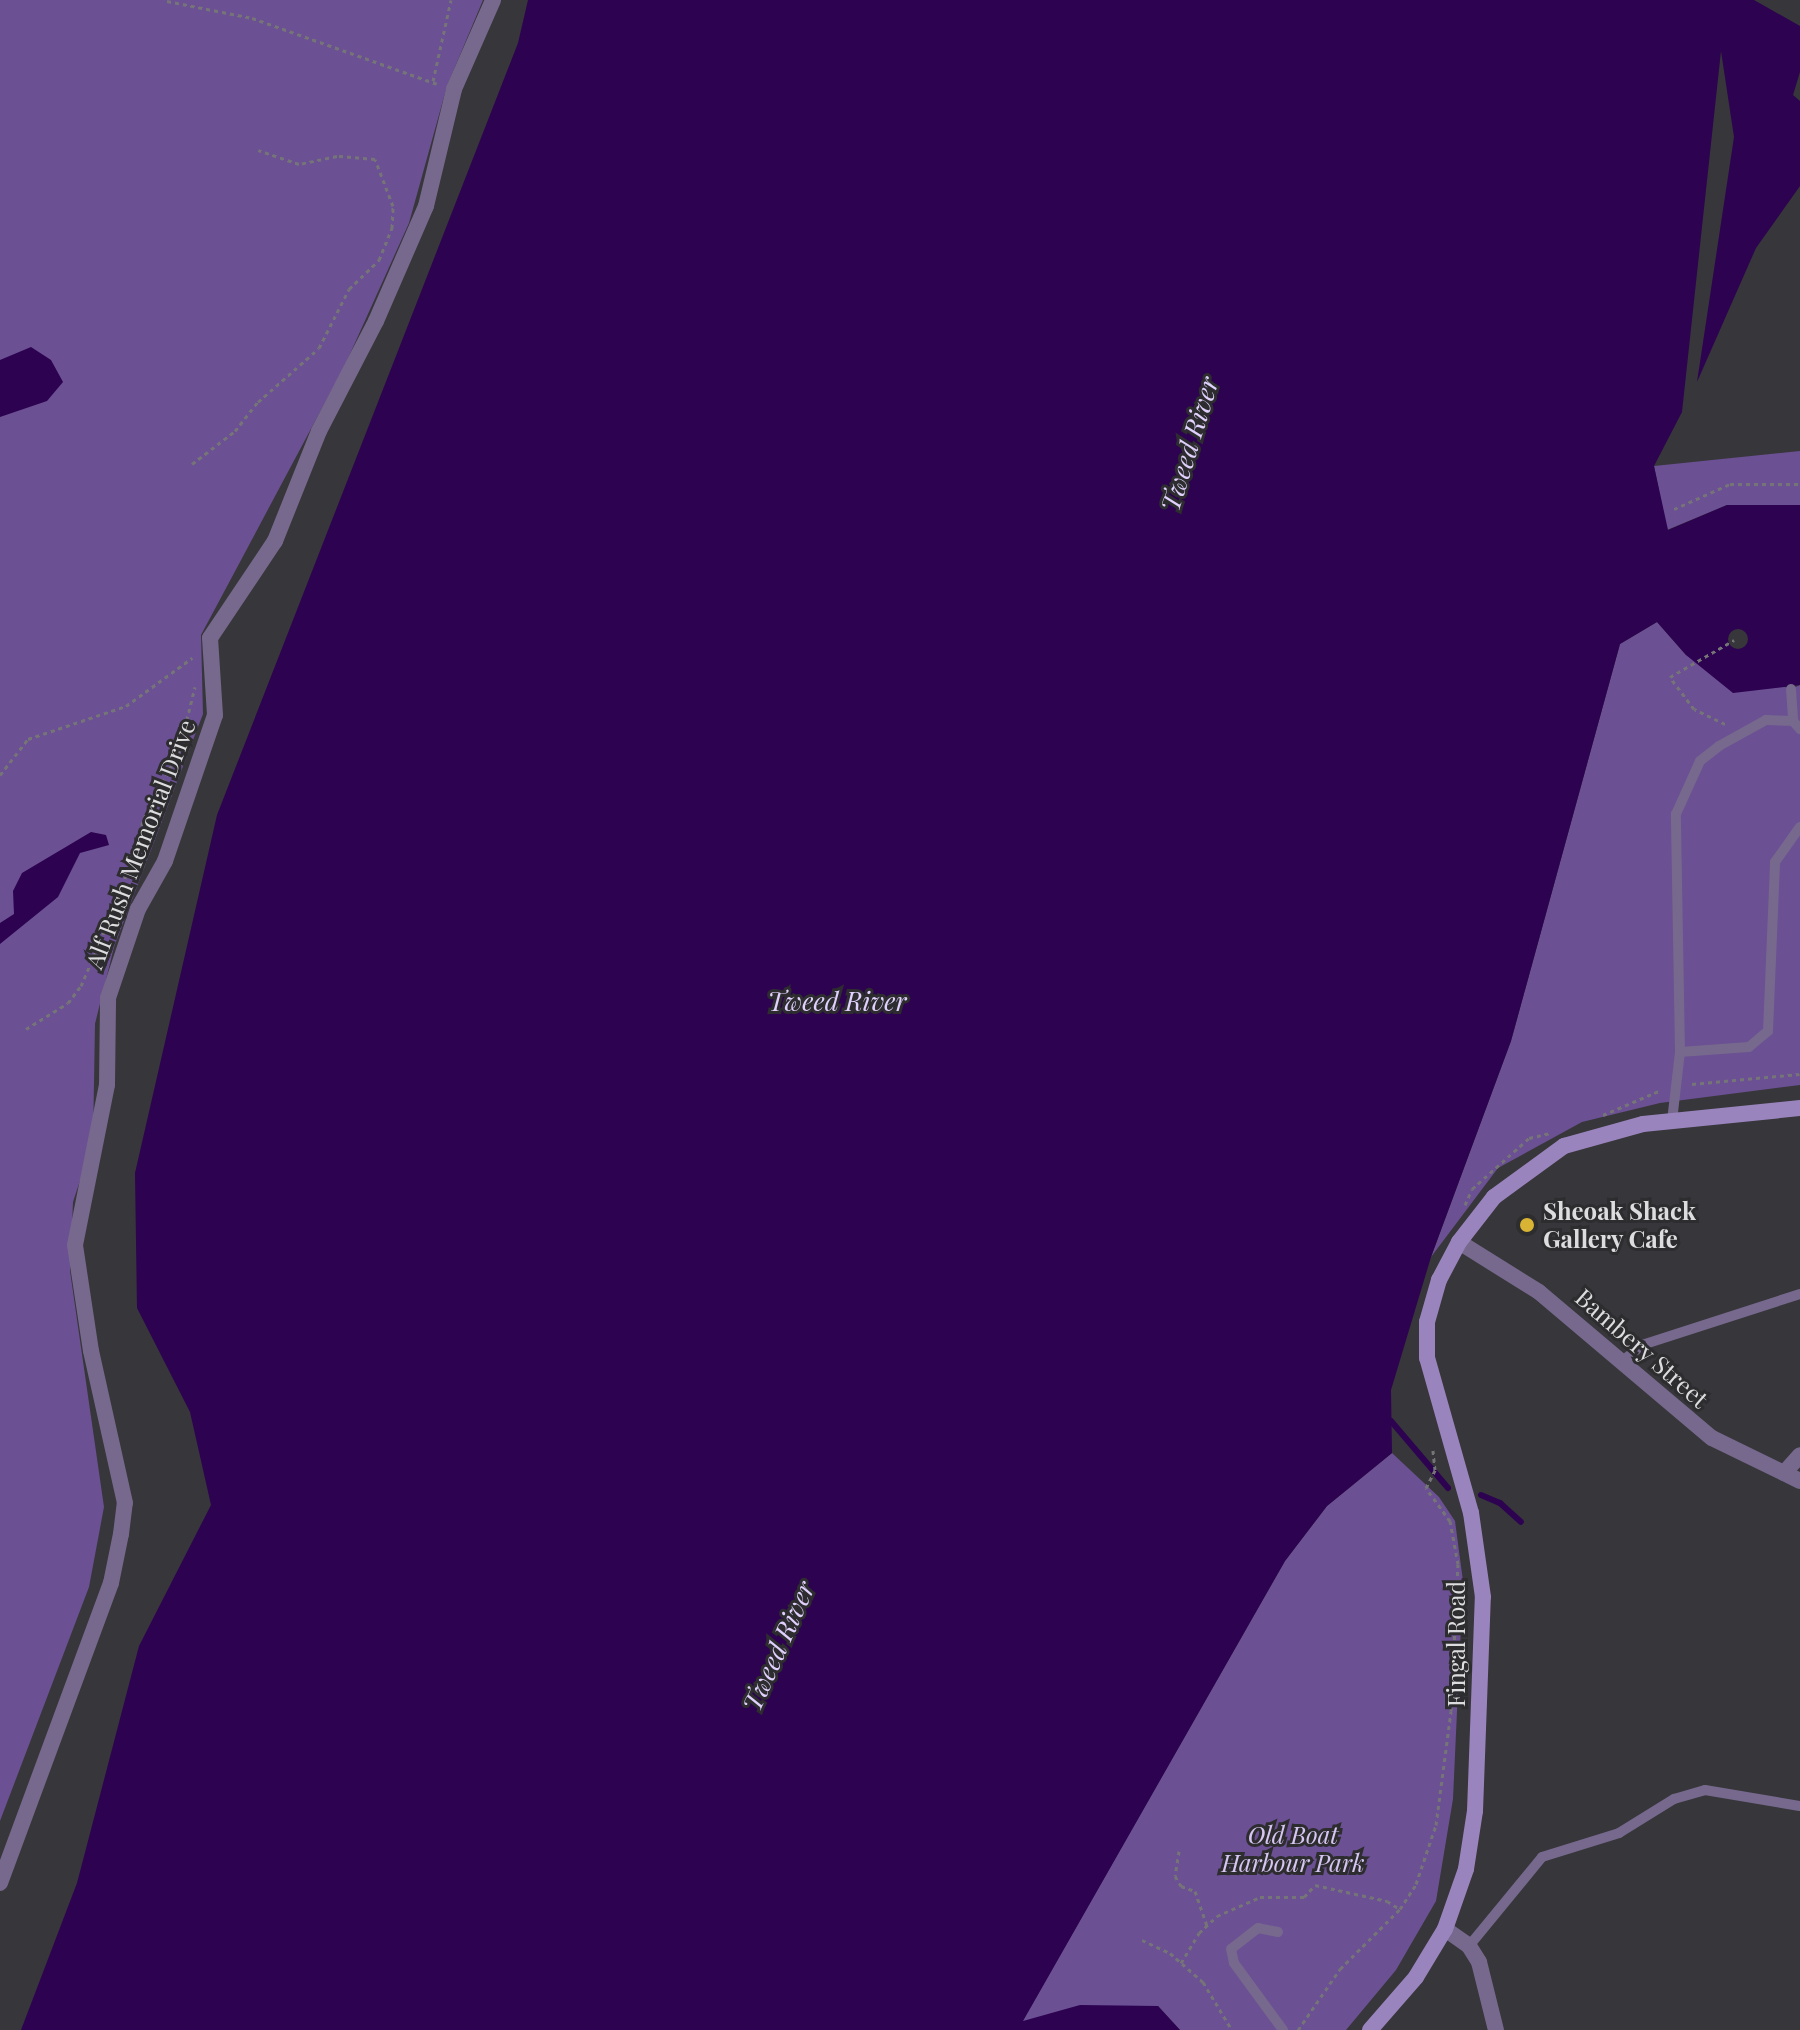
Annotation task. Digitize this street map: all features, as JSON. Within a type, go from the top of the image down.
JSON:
[{"type":"street","points":[[210,638],[275,541],[319,431],[376,321],[426,206],[450,104],[493,0]]},
{"type":"street","name":"Alf Rush Memorial Drive","points":[[0,1883],[111,1583],[121,1534],[125,1503],[91,1351],[75,1245],[107,1085],[108,998],[138,909],[165,861],[215,715],[210,638]]},
{"type":"street","name":"Fingal Road","points":[[1370,2030],[1416,1977],[1445,1929],[1466,1869],[1475,1811],[1483,1641],[1474,1525],[1427,1358],[1432,1302],[1459,1242],[1494,1197],[1539,1160],[1604,1132],[1672,1121],[1800,1108]]},
{"type":"street","name":"Bambery Street","points":[[1459,1242],[1539,1292],[1712,1438],[1800,1481]]},
{"type":"street","points":[[1784,1473],[1800,1455]]},
{"type":"street","points":[[1445,1929],[1469,1946],[1485,1976],[1496,2030]]},
{"type":"lane","points":[[1672,1121],[1680,1052],[1676,814],[1700,761],[1741,732],[1766,720],[1796,725],[1791,689]]},
{"type":"lane","points":[[1680,1052],[1749,1047],[1768,1031],[1775,862],[1800,827]]},
{"type":"lane","points":[[1620,1363],[1642,1345],[1800,1294]]},
{"type":"lane","points":[[1469,1946],[1542,1857],[1619,1833],[1674,1799],[1705,1790],[1800,1806]]},
{"type":"lane","points":[[1278,1932],[1258,1928],[1231,1949],[1234,1963],[1283,2030]]},
{"type":"path","points":[[433,81],[451,0]]},
{"type":"path","points":[[167,1],[252,18],[353,58],[433,81],[450,104]]},
{"type":"path","points":[[192,464],[235,431],[258,402],[319,348],[349,289],[379,260],[392,228],[393,206],[375,159],[337,156],[299,164],[258,150]]},
{"type":"path","points":[[1674,509],[1730,484],[1800,484]]},
{"type":"path","points":[[0,775],[28,739],[126,706],[183,667],[210,638]]},
{"type":"path","points":[[1734,640],[1670,677],[1694,709],[1741,732]]},
{"type":"path","points":[[183,667],[198,670]]},
{"type":"path","points":[[26,1029],[68,1003],[88,972],[144,818],[179,751],[196,681]]},
{"type":"path","points":[[1602,1116],[1654,1090],[1800,1074]]},
{"type":"path","points":[[1463,1208],[1472,1189],[1529,1138],[1562,1130]]},
{"type":"path","points":[[1298,2030],[1340,1969],[1400,1909],[1416,1884],[1436,1825],[1451,1711],[1458,1564],[1450,1521],[1427,1483],[1435,1470],[1431,1443]]},
{"type":"path","points":[[1179,1851],[1175,1876],[1181,1886],[1195,1891],[1207,1925]]},
{"type":"path","points":[[1181,1963],[1207,1925],[1242,1903],[1275,1895],[1304,1897],[1315,1885],[1387,1901],[1400,1909]]},
{"type":"path","points":[[1142,1940],[1181,1963],[1203,1982],[1232,2030]]},
{"type":"green space","points":[[0,0],[483,0],[447,86],[409,223],[345,365],[201,635],[203,714],[114,947],[95,1024],[93,1141],[73,1202],[70,1271],[104,1507],[89,1587],[0,1821]]},
{"type":"green space","points":[[1800,451],[1800,505],[1727,505],[1667,530],[1654,466]]},
{"type":"green space","points":[[1657,622],[1686,655],[1791,689],[1800,685],[1800,1085],[1660,1103],[1582,1122],[1498,1168],[1431,1257],[1511,1041],[1620,644]]},
{"type":"green space","name":"Old Boat Harbour Park","points":[[1392,1453],[1439,1497],[1455,1521],[1463,1581],[1453,1799],[1436,1901],[1396,1970],[1346,2030],[1180,2030],[1158,2006],[1022,2022],[1285,1561],[1327,1506]]},
{"type":"water","name":"Tweed River","points":[[528,0],[1754,0],[1800,26],[1800,72],[1793,95],[1800,101],[1800,186],[1756,248],[1697,382],[1734,137],[1721,51],[1682,412],[1654,466],[1668,530],[1727,505],[1800,505],[1800,685],[1733,693],[1686,655],[1657,622],[1620,644],[1511,1041],[1431,1257],[1391,1390],[1392,1453],[1327,1506],[1285,1561],[1023,2021],[1080,2005],[1158,2006],[1180,2030],[21,2030],[77,1883],[139,1646],[211,1505],[190,1412],[137,1308],[135,1173],[217,815],[518,43]]},
{"type":"water","points":[[31,347],[51,360],[63,382],[47,401],[0,417],[0,360]]},
{"type":"water","points":[[91,832],[106,835],[109,845],[80,853],[58,897],[0,944],[0,923],[14,914],[13,891],[22,873]]},
{"type":"pier","points":[[1738,629],[1745,632],[1748,639],[1745,646],[1738,649],[1731,646],[1728,639],[1731,632]]},
{"type":"waterway","points":[[1391,1421],[1448,1488]]},
{"type":"waterway","points":[[1481,1495],[1500,1503],[1521,1522]]},
{"type":"place","name":"Sheoak Shack Gallery Cafe","points":[[1527,1225]]}]
